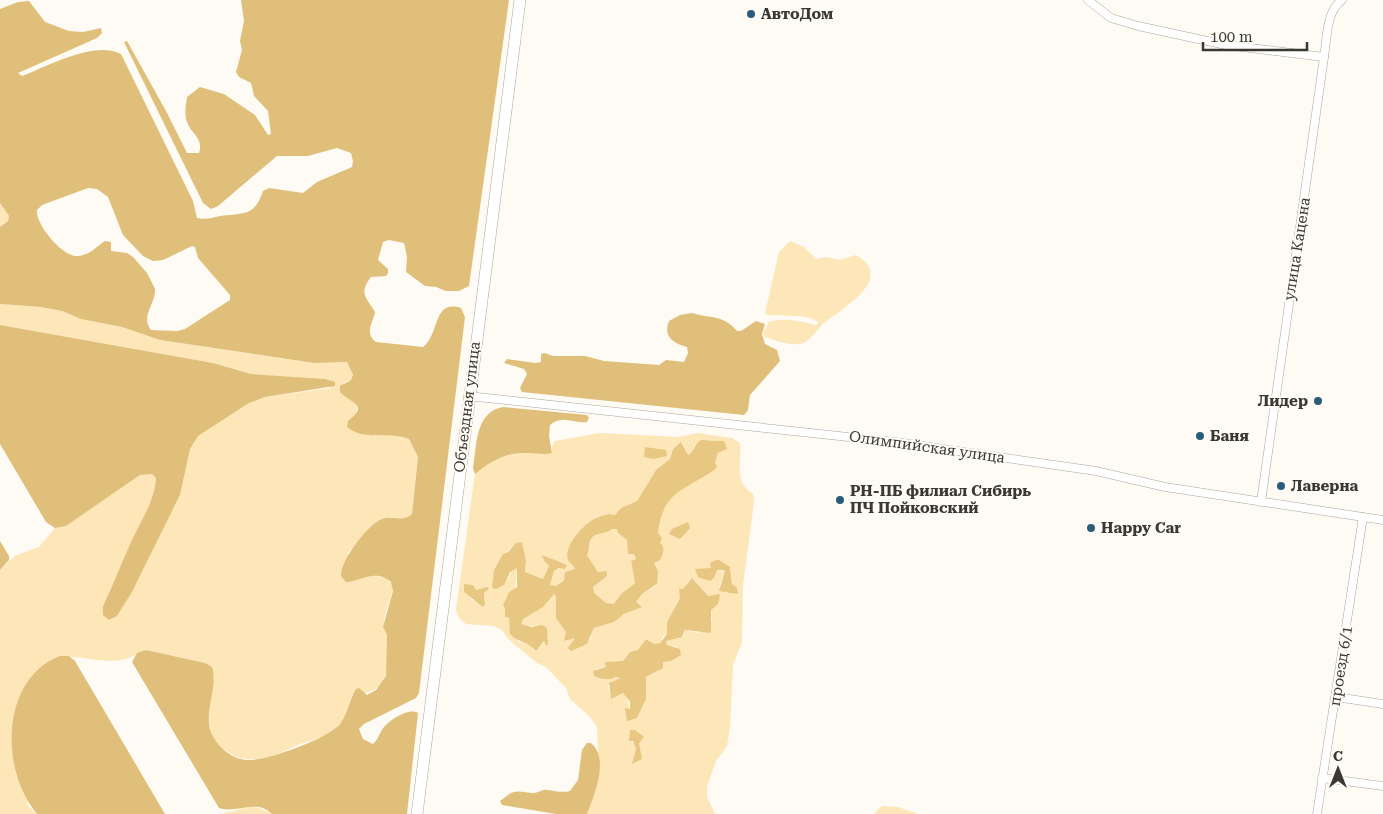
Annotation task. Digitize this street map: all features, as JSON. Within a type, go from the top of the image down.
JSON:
[{"type":"street","name":"Объездная улица","points":[[417,814],[468,396],[520,0]]},
{"type":"street","points":[[1088,0],[1111,18],[1138,26],[1226,45],[1324,56]]},
{"type":"street","name":"улица Кацена","points":[[1262,502],[1324,56],[1331,16],[1336,5],[1342,0]]},
{"type":"street","name":"Олимпийская улица","points":[[468,396],[895,442],[1096,471],[1165,487],[1383,520]]},
{"type":"street","name":"проезд 6/1","points":[[1317,814],[1364,517]]},
{"type":"street","points":[[1336,697],[1383,704]]},
{"type":"street","points":[[1322,778],[1383,786]]},
{"type":"shaded area","points":[[241,0],[509,0],[469,286],[459,291],[446,291],[436,287],[425,286],[406,272],[407,257],[404,243],[389,240],[383,242],[378,260],[388,269],[388,273],[386,276],[371,277],[364,292],[375,312],[370,335],[376,342],[423,347],[428,342],[441,313],[445,309],[452,307],[461,308],[465,317],[419,693],[416,698],[364,724],[359,729],[363,739],[373,744],[384,727],[395,718],[405,713],[418,713],[407,814],[272,814],[260,807],[219,808],[132,662],[137,653],[146,650],[205,663],[212,667],[214,676],[209,712],[210,730],[220,746],[229,754],[243,760],[269,757],[283,753],[334,730],[343,720],[356,689],[359,688],[367,695],[376,690],[386,676],[387,635],[383,627],[393,591],[391,582],[379,576],[373,576],[346,582],[341,576],[345,561],[350,553],[363,535],[376,522],[386,518],[405,518],[412,514],[418,457],[409,439],[393,435],[361,434],[347,427],[348,421],[357,411],[358,407],[340,392],[340,386],[351,380],[353,375],[347,362],[314,363],[160,340],[122,327],[81,319],[62,311],[41,307],[0,304],[0,227],[8,221],[9,216],[0,203],[0,9],[18,2],[29,1],[45,22],[69,31],[83,32],[101,28],[102,33],[97,38],[18,73],[22,76],[85,52],[98,50],[121,54],[193,201],[197,218],[204,219],[252,210],[260,200],[263,191],[269,188],[303,193],[317,182],[352,167],[351,153],[337,148],[308,156],[277,156],[218,206],[211,209],[203,203],[124,42],[127,41],[187,153],[199,153],[200,144],[189,126],[185,113],[187,97],[200,87],[224,94],[255,115],[268,135],[271,134],[268,111],[254,96],[251,83],[239,77],[236,72],[242,50],[240,41],[244,21]],"holes":[[[88,188],[97,189],[108,197],[123,235],[143,256],[153,261],[163,260],[192,246],[195,247],[198,258],[230,295],[230,300],[185,329],[177,331],[151,330],[147,320],[155,289],[147,273],[133,257],[127,253],[111,251],[111,242],[105,241],[86,254],[72,255],[58,246],[40,223],[37,210],[42,205]]]},
{"type":"shaded area","points":[[0,203],[9,216],[8,221],[0,227]]},
{"type":"shaded area","points":[[790,241],[804,247],[816,259],[827,257],[839,260],[856,255],[867,264],[871,273],[869,283],[853,301],[822,325],[809,339],[799,344],[789,344],[773,340],[765,337],[763,333],[769,322],[792,320],[816,325],[819,323],[811,318],[768,315],[765,313],[779,252]]},
{"type":"shaded area","points":[[0,304],[41,307],[62,311],[81,319],[122,327],[160,340],[313,363],[347,362],[353,375],[351,380],[344,382],[351,399],[357,405],[356,415],[375,436],[391,433],[409,439],[418,457],[412,514],[406,518],[389,517],[380,520],[370,528],[348,553],[353,581],[365,576],[387,578],[393,586],[384,624],[387,635],[387,667],[385,676],[382,683],[376,689],[352,695],[347,711],[338,726],[320,737],[272,756],[244,759],[234,756],[223,749],[214,738],[210,729],[210,699],[214,676],[205,663],[146,650],[127,658],[113,661],[60,656],[27,805],[37,814],[0,814],[0,570],[15,556],[39,547],[55,528],[66,526],[140,475],[152,474],[156,478],[153,495],[103,606],[109,620],[117,616],[132,592],[180,495],[190,449],[198,436],[249,403],[265,397],[331,388],[325,379],[251,374],[213,363],[0,325]]},
{"type":"shaded area","points":[[692,313],[721,319],[737,331],[741,331],[756,321],[765,324],[762,334],[765,344],[777,350],[780,361],[750,395],[748,410],[744,415],[522,392],[520,388],[527,374],[524,369],[504,363],[507,359],[541,362],[541,354],[545,353],[553,356],[585,356],[604,361],[659,365],[666,360],[684,362],[688,353],[687,347],[670,338],[667,326],[669,321],[680,315]]},
{"type":"shaded area","points":[[0,325],[213,363],[251,374],[325,379],[335,382],[335,386],[265,397],[249,403],[198,436],[190,449],[180,495],[132,592],[117,616],[109,620],[103,615],[103,606],[150,503],[156,478],[152,474],[140,475],[66,526],[55,528],[46,522],[0,444]]},
{"type":"shaded area","points":[[503,407],[587,415],[589,418],[587,422],[559,420],[550,425],[549,436],[552,453],[513,454],[494,461],[475,474],[473,468],[475,449],[482,422],[494,410]]},
{"type":"shaded area","points":[[600,433],[678,437],[698,433],[732,438],[740,443],[741,478],[743,484],[753,494],[754,502],[743,585],[742,642],[733,665],[730,727],[727,746],[716,761],[707,786],[707,797],[715,814],[587,814],[599,774],[597,727],[590,717],[570,699],[566,688],[546,667],[537,663],[508,639],[501,629],[494,626],[466,624],[459,618],[456,610],[475,474],[485,466],[511,454],[552,453],[552,446],[555,441]],"holes":[[[708,440],[718,440],[725,450],[718,453],[715,465],[707,475],[698,478],[674,494],[660,514],[658,533],[663,553],[659,561],[654,563],[658,571],[656,586],[642,594],[636,602],[638,604],[622,616],[612,622],[594,628],[590,640],[569,648],[575,637],[566,641],[566,629],[556,618],[556,597],[553,594],[523,619],[520,624],[544,628],[545,641],[536,651],[531,645],[518,642],[503,605],[509,592],[515,590],[517,568],[512,569],[508,579],[494,570],[506,553],[522,542],[526,561],[525,572],[543,579],[549,566],[546,556],[553,561],[567,565],[554,571],[550,585],[556,586],[575,569],[570,563],[579,533],[583,528],[595,519],[607,514],[615,515],[621,508],[637,501],[656,470],[670,459],[673,449],[682,442],[688,455],[695,445]],[[730,567],[733,587],[719,587],[725,571],[717,570],[714,573],[708,569]],[[689,580],[695,580],[701,590],[708,596],[719,594],[711,609],[712,621],[699,633],[685,630],[684,636],[666,641],[667,645],[677,647],[671,661],[663,662],[663,667],[646,677],[646,699],[637,718],[627,720],[629,703],[623,693],[611,699],[608,685],[621,678],[604,679],[594,676],[596,669],[606,667],[606,662],[623,661],[626,656],[638,650],[647,639],[654,644],[660,643],[663,636],[667,634],[667,622]],[[487,587],[484,593],[485,604],[472,600],[469,595]],[[631,731],[639,742],[641,755],[634,759],[635,745],[629,738]]]},
{"type":"shaded area","points":[[701,440],[724,441],[727,449],[718,453],[715,463],[717,467],[713,471],[676,494],[664,509],[658,533],[662,538],[660,543],[663,547],[663,552],[659,561],[654,563],[658,571],[657,584],[642,594],[636,602],[642,607],[624,614],[614,622],[594,628],[587,644],[571,651],[568,648],[575,638],[564,641],[566,632],[556,618],[556,597],[554,594],[543,607],[523,619],[521,624],[532,627],[542,625],[547,628],[548,645],[544,641],[536,651],[530,645],[510,634],[509,618],[505,617],[503,605],[509,592],[517,587],[517,568],[510,572],[504,585],[496,589],[492,588],[494,570],[503,554],[508,552],[516,543],[522,542],[526,561],[525,572],[543,579],[549,566],[542,555],[567,565],[565,569],[559,568],[554,571],[550,585],[556,586],[564,580],[565,572],[575,569],[568,560],[568,549],[575,537],[585,526],[594,519],[608,514],[615,515],[621,508],[637,501],[656,470],[670,459],[673,449],[681,442],[688,455]],"holes":[[[612,529],[617,529],[618,533],[627,540],[628,554],[634,554],[636,559],[631,561],[635,583],[621,594],[614,604],[606,603],[594,593],[593,587],[607,576],[607,571],[598,572],[587,555],[590,541],[593,537]]]},
{"type":"shaded area","points":[[645,447],[666,450],[667,456],[653,459],[644,457]]},
{"type":"shaded area","points":[[688,522],[690,528],[680,539],[669,534],[672,529]]},
{"type":"shaded area","points":[[612,528],[617,529],[618,533],[627,540],[628,554],[634,554],[636,559],[631,561],[635,583],[621,594],[614,604],[606,603],[594,594],[593,587],[607,576],[607,571],[598,572],[587,555],[590,541],[593,537]]},
{"type":"shaded area","points":[[0,541],[9,556],[9,560],[0,570]]},
{"type":"shaded area","points":[[716,560],[730,567],[732,584],[737,588],[738,594],[719,591],[725,571],[723,570],[717,570],[714,578],[710,581],[698,577],[695,569],[711,568],[710,563]]},
{"type":"shaded area","points":[[692,578],[708,596],[719,594],[720,596],[718,604],[711,610],[711,633],[685,630],[682,637],[666,641],[667,645],[680,649],[681,655],[671,661],[663,662],[663,668],[646,677],[646,699],[637,718],[627,721],[625,708],[630,709],[630,702],[623,693],[611,699],[609,683],[621,678],[599,678],[594,676],[593,671],[606,667],[605,662],[623,661],[630,652],[638,650],[646,639],[654,644],[660,643],[667,634],[667,622],[680,598],[679,589],[683,589]]},
{"type":"shaded area","points":[[464,584],[473,585],[476,590],[487,587],[489,589],[484,593],[485,604],[483,607],[464,592]]},
{"type":"shaded area","points":[[60,656],[69,656],[75,661],[165,814],[37,814],[25,796],[17,774],[12,751],[12,727],[17,704],[26,684],[40,668]]},
{"type":"shaded area","points":[[630,730],[635,730],[644,737],[639,743],[642,759],[632,764],[636,749],[633,741],[629,741]]},
{"type":"shaded area","points":[[587,743],[591,743],[597,750],[600,767],[599,777],[587,814],[556,814],[502,805],[500,801],[515,792],[570,791],[578,780],[582,750]]},
{"type":"shaded area","points":[[882,806],[898,807],[918,814],[874,814]]},
{"type":"shaded area","points":[[250,807],[260,808],[272,814],[220,814]]},
{"type":"place","name":"АвтоДом","points":[[751,14]]},
{"type":"place","name":"Лидер","points":[[1318,401]]},
{"type":"place","name":"Баня","points":[[1200,436]]},
{"type":"place","name":"Лаверна","points":[[1281,486]]},
{"type":"place","name":"РН-ПБ филиал Сибирь ПЧ Пойковский","points":[[840,500]]},
{"type":"place","name":"Happy Car","points":[[1091,528]]}]
